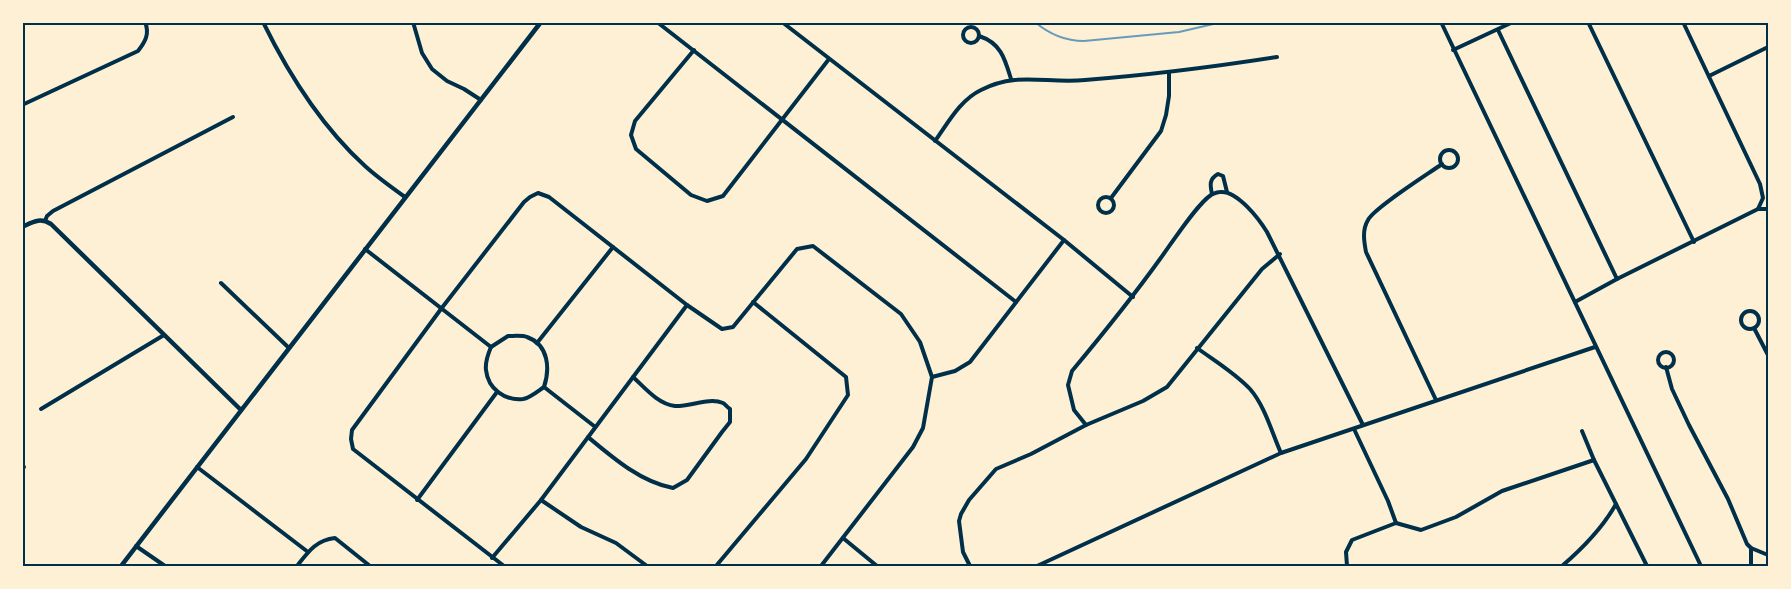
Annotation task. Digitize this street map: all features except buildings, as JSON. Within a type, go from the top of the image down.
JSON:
[{"type":"street","points":[[22,105],[138,51],[146,42],[145,22]]},
{"type":"street","points":[[263,22],[300,89],[325,123],[365,166],[405,197]]},
{"type":"street","points":[[413,22],[422,53],[432,69],[447,81],[464,88],[481,100]]},
{"type":"street","points":[[121,567],[541,22]]},
{"type":"street","points":[[657,22],[1016,302]]},
{"type":"street","points":[[782,22],[1064,240],[1132,297]]},
{"type":"street","points":[[1441,22],[1701,567]]},
{"type":"street","points":[[1453,50],[1513,22]]},
{"type":"street","points":[[1588,22],[1694,242]]},
{"type":"street","points":[[1683,22],[1761,188],[1763,198],[1758,209]]},
{"type":"street","points":[[972,26],[978,31],[979,36],[975,42],[969,43],[963,37],[963,32],[972,26]]},
{"type":"street","points":[[1498,30],[1617,279]]},
{"type":"street","points":[[979,36],[995,44],[1005,59],[1011,79]]},
{"type":"street","points":[[1709,76],[1768,47]]},
{"type":"street","points":[[693,50],[635,121],[631,135],[636,149],[692,195],[707,201],[723,196],[829,59]]},
{"type":"street","points":[[935,141],[964,102],[979,90],[1011,79],[1082,81],[1169,73],[1277,57]]},
{"type":"street","points":[[1111,198],[1161,130],[1170,96],[1169,73]]},
{"type":"street","points":[[45,221],[53,211],[233,117]]},
{"type":"street","points":[[1445,152],[1456,153],[1458,159],[1455,166],[1449,168],[1442,164],[1441,159],[1445,152]]},
{"type":"street","points":[[1436,400],[1366,252],[1363,236],[1368,219],[1382,206],[1442,164]]},
{"type":"street","points":[[1212,194],[1210,183],[1218,174],[1223,177],[1227,192]]},
{"type":"street","points":[[1761,188],[1766,189]]},
{"type":"street","points":[[1086,425],[1074,410],[1068,385],[1069,378],[1197,210],[1212,194],[1227,192],[1258,218],[1280,255],[1364,425]]},
{"type":"street","points":[[504,567],[353,448],[351,439],[352,430],[441,309],[524,202],[538,193],[549,197],[687,305],[722,329],[733,327],[797,249],[813,246],[901,314],[920,342],[932,377],[923,428],[919,438],[821,567]]},
{"type":"street","points":[[1106,196],[1111,198],[1114,203],[1112,210],[1101,211],[1098,205],[1099,200],[1106,196]]},
{"type":"street","points":[[1575,302],[1758,209],[1768,209]]},
{"type":"street","points":[[22,227],[36,220],[51,224],[242,410]]},
{"type":"street","points":[[932,377],[956,371],[970,362],[1064,240]]},
{"type":"street","points":[[537,343],[613,247]]},
{"type":"street","points":[[365,249],[491,347]]},
{"type":"street","points":[[970,567],[963,552],[959,521],[969,500],[996,469],[1031,454],[1086,425],[1143,401],[1167,387],[1262,269],[1280,255]]},
{"type":"street","points":[[221,283],[289,348]]},
{"type":"street","points":[[716,567],[806,459],[848,395],[846,377],[753,302]]},
{"type":"street","points":[[492,558],[541,500],[594,426],[687,305]]},
{"type":"street","points":[[1751,311],[1758,316],[1758,324],[1754,328],[1748,329],[1743,326],[1741,317],[1745,312],[1751,311]]},
{"type":"street","points":[[1754,328],[1768,355]]},
{"type":"street","points":[[41,410],[164,335]]},
{"type":"street","points":[[508,336],[526,336],[537,343],[548,366],[544,387],[525,399],[508,398],[497,392],[489,381],[485,368],[491,347],[508,336]]},
{"type":"street","points":[[1037,567],[1281,453],[1595,347]]},
{"type":"street","points":[[1197,348],[1251,390],[1261,405],[1281,453]]},
{"type":"street","points":[[1666,352],[1670,353],[1674,359],[1672,364],[1666,367],[1661,366],[1658,361],[1661,354],[1666,352]]},
{"type":"street","points":[[1666,367],[1672,389],[1728,499],[1743,537],[1751,549],[1751,567]]},
{"type":"street","points":[[587,437],[617,461],[659,486],[673,488],[687,480],[729,422],[730,409],[723,403],[707,402],[676,406],[668,404],[659,400],[633,377]]},
{"type":"street","points":[[544,387],[594,426]]},
{"type":"street","points":[[417,500],[497,392]]},
{"type":"street","points":[[1354,429],[1388,501],[1396,524]]},
{"type":"street","points":[[1582,431],[1593,460],[1647,567]]},
{"type":"street","points":[[1347,567],[1346,552],[1352,540],[1396,524],[1421,530],[1456,518],[1502,491],[1593,460]]},
{"type":"street","points":[[197,467],[308,552]]},
{"type":"street","points":[[541,500],[581,527],[616,543],[646,567]]},
{"type":"street","points":[[1562,567],[1605,523],[1616,503]]},
{"type":"street","points":[[297,567],[308,552],[323,539],[335,538],[370,567]]},
{"type":"street","points":[[843,538],[877,567]]},
{"type":"street","points":[[136,546],[165,567]]},
{"type":"street","points":[[1751,549],[1768,555]]},
{"type":"waterway","points":[[1035,22],[1058,36],[1084,41],[1179,32],[1222,22]]}]
